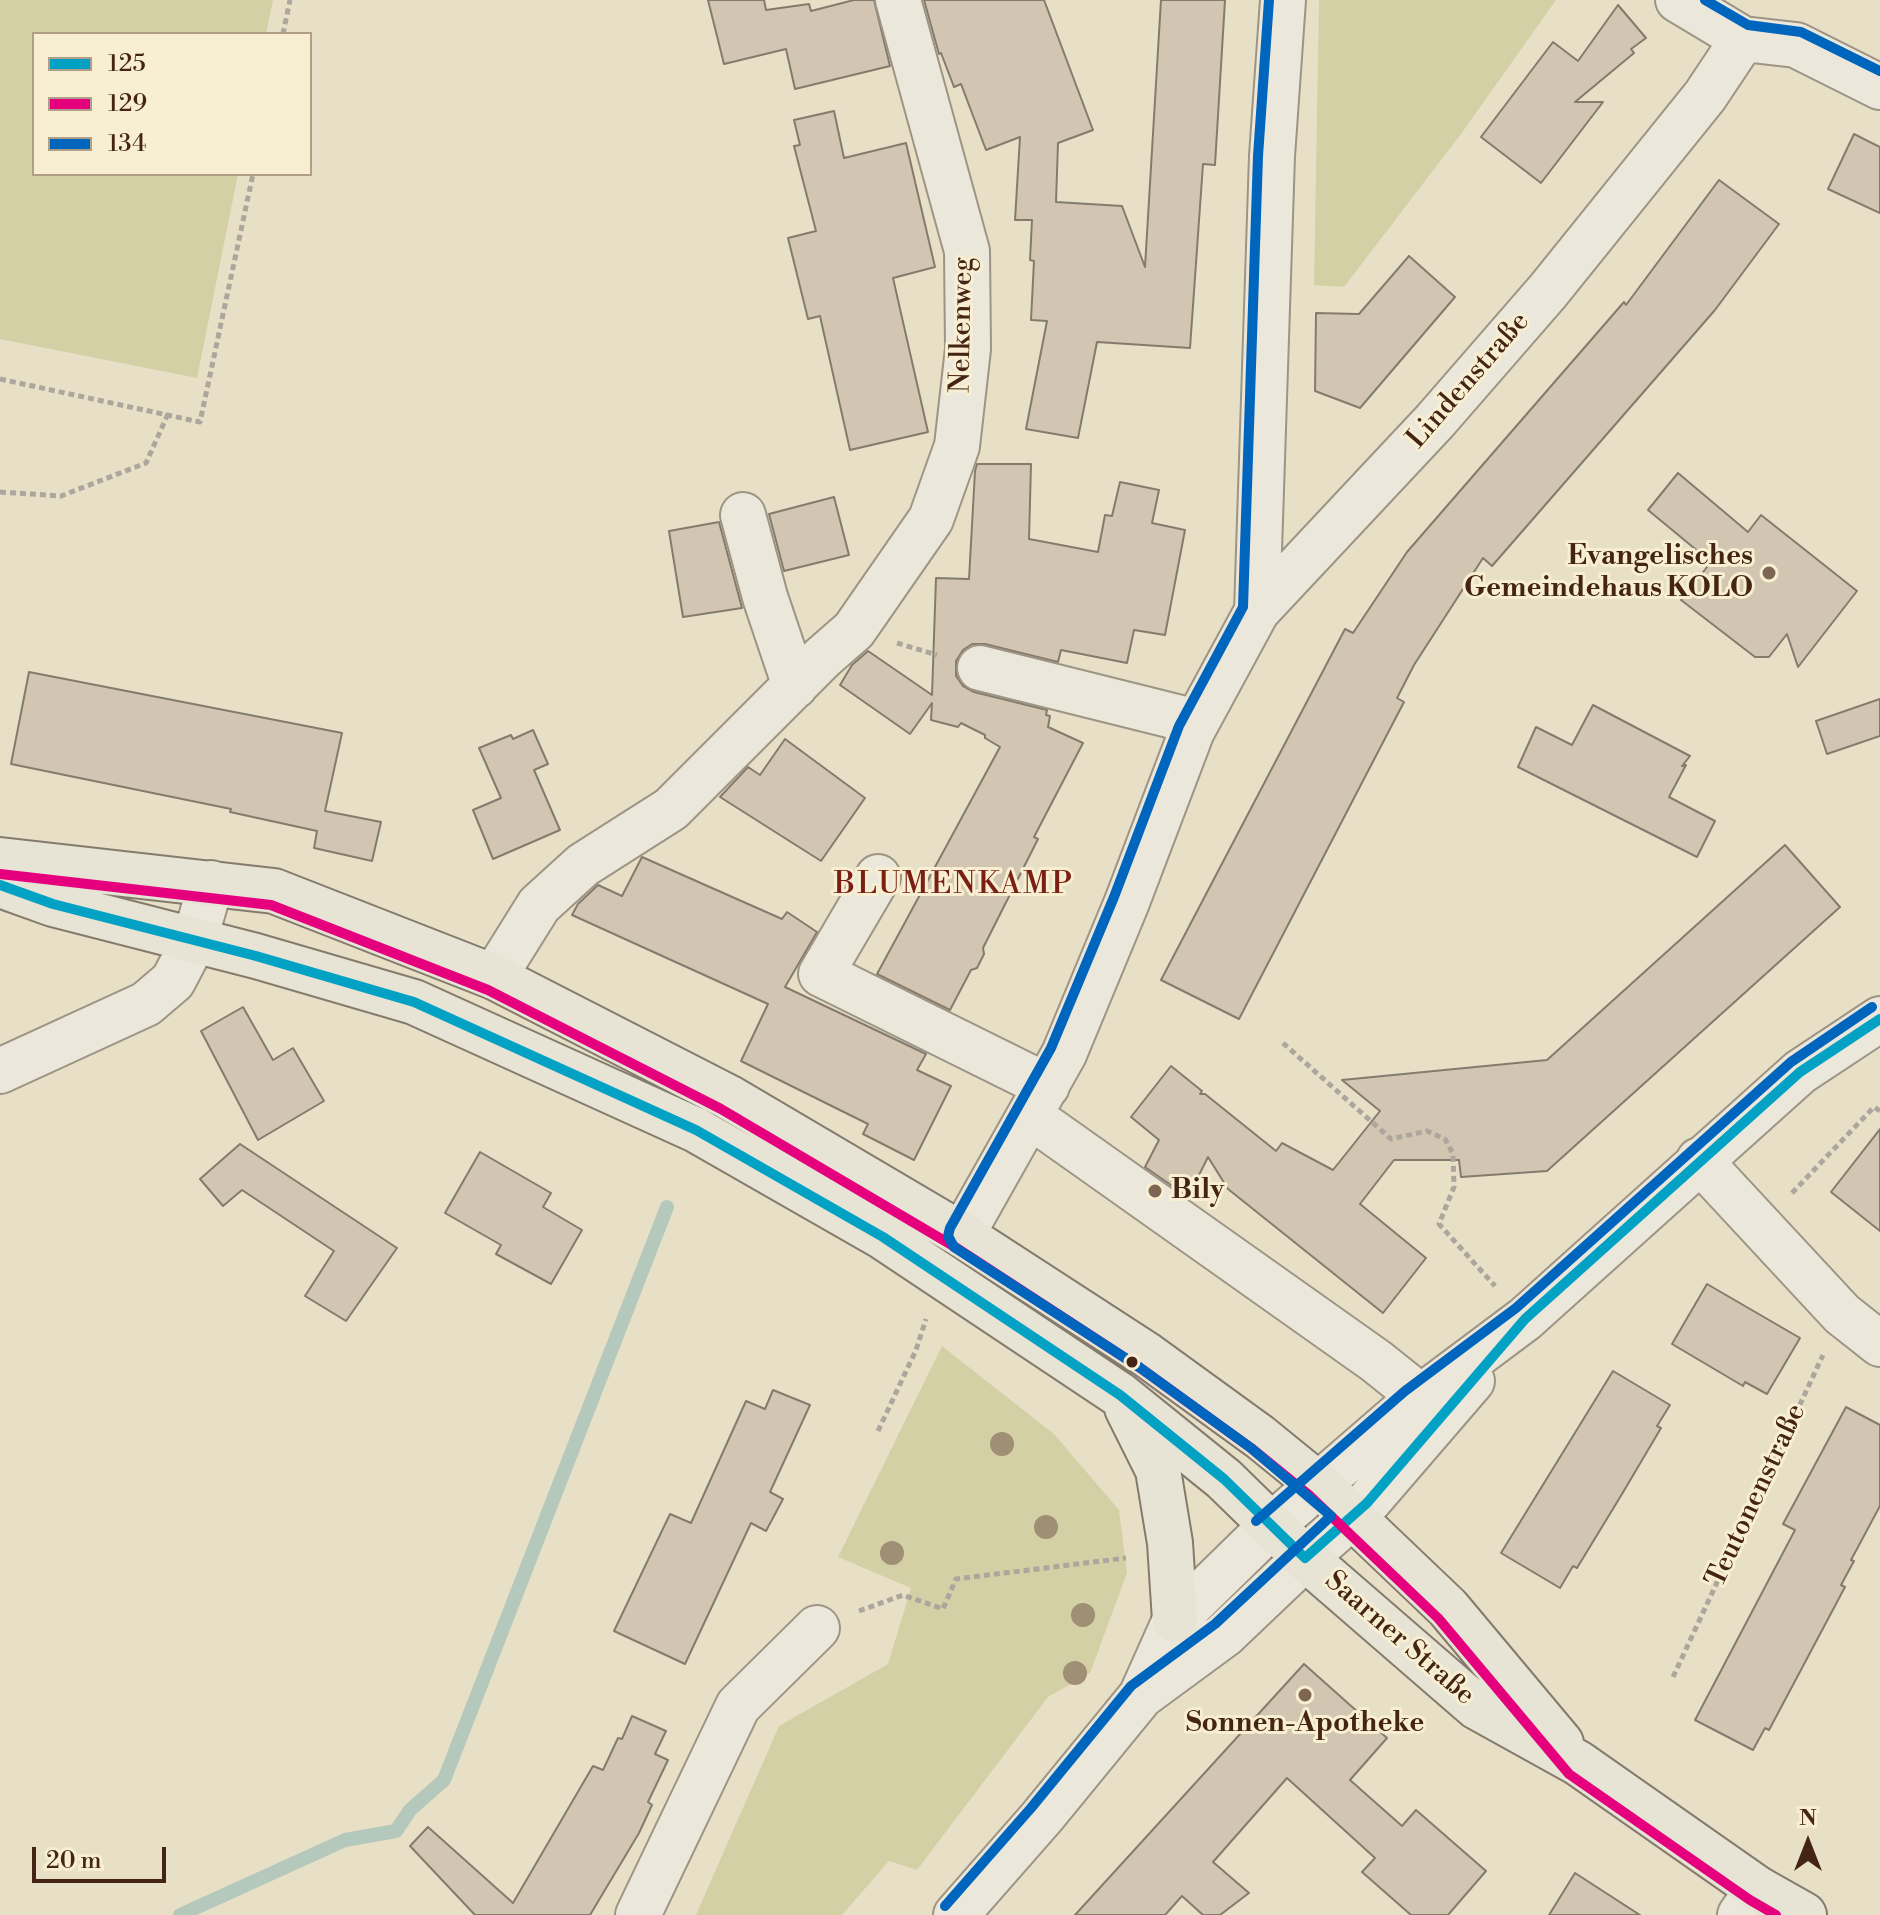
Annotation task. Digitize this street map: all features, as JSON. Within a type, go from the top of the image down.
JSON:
[{"type":"main road","name":"Saarner Straße","points":[[0,860],[274,891],[494,977],[728,1097],[962,1235],[1147,1355],[1260,1437],[1319,1485],[1448,1608],[1578,1763]]},
{"type":"main road","name":"Saarner Straße","points":[[0,885],[53,904],[195,939],[414,1002],[696,1130],[940,1272],[1120,1395],[1194,1454],[1305,1558],[1477,1707],[1578,1763],[1749,1902],[1804,1915]]},
{"type":"main road","points":[[1120,1395],[1158,1470],[1170,1543],[1175,1620]]},
{"type":"street","name":"Nelkenweg","points":[[494,977],[539,905],[583,865],[671,809],[854,630],[931,519],[957,446],[968,349],[967,251],[898,0]]},
{"type":"street","points":[[1257,611],[1272,156],[1283,0]]},
{"type":"street","points":[[1678,0],[1743,39],[1796,45],[1880,87]]},
{"type":"street","name":"Lindenstraße","points":[[962,1235],[1064,1054],[1197,722],[1257,611],[1435,421],[1538,302],[1705,96],[1743,39]]},
{"type":"street","points":[[743,515],[765,597],[795,686]]},
{"type":"street","points":[[980,668],[1197,722]]},
{"type":"street","points":[[878,877],[821,974],[1038,1101],[1421,1397]]},
{"type":"street","points":[[0,1071],[146,1004],[173,981],[195,939],[211,883]]},
{"type":"street","points":[[1141,1696],[1175,1620],[1272,1525],[1421,1397],[1525,1319],[1800,1072],[1880,1019]]},
{"type":"street","points":[[1699,1160],[1842,1314],[1880,1344]]},
{"type":"street","points":[[956,1915],[1042,1817],[1141,1696],[1224,1635],[1352,1517],[1525,1319]]},
{"type":"street","points":[[638,1915],[738,1706],[817,1628]]},
{"type":"path","points":[[283,32],[290,0]]},
{"type":"path","points":[[0,379],[200,422],[253,176]]},
{"type":"path","points":[[0,492],[61,496],[146,463],[168,414]]},
{"type":"path","points":[[854,630],[980,668]]},
{"type":"path","points":[[1283,1043],[1391,1139],[1427,1131],[1445,1139],[1453,1154],[1454,1187],[1439,1224],[1525,1319]]},
{"type":"path","points":[[1761,1226],[1874,1107],[1880,1111]]},
{"type":"path","points":[[878,1431],[916,1350],[940,1272]]},
{"type":"path","name":"Teutonenstraße","points":[[1673,1677],[1842,1314]]},
{"type":"path","points":[[817,1628],[903,1595],[943,1609],[956,1579],[1139,1556]]},
{"type":"shaded area","points":[[0,0],[273,0],[266,32],[32,32],[32,176],[238,176],[197,378],[0,339]]},
{"type":"shaded area","points":[[1319,0],[1556,0],[1461,134],[1344,287],[1314,285]]},
{"type":"shaded area","points":[[942,1346],[1054,1434],[1119,1510],[1127,1573],[1090,1673],[1048,1697],[917,1870],[889,1861],[842,1915],[696,1915],[779,1726],[888,1664],[911,1588],[838,1557]]},
{"type":"building","points":[[708,0],[764,0],[766,10],[809,4],[811,11],[854,0],[874,0],[890,66],[795,89],[786,49],[724,64]]},
{"type":"building","points":[[924,0],[1044,0],[1093,130],[1058,143],[1056,202],[1122,206],[1145,267],[1161,0],[1225,0],[1215,165],[1203,164],[1190,348],[1097,342],[1078,438],[1026,429],[1047,321],[1031,320],[1034,261],[1030,260],[1032,220],[1015,220],[1020,137],[986,150],[961,84],[954,87],[939,54]]},
{"type":"building","points":[[1618,5],[1646,38],[1631,49],[1634,53],[1575,102],[1603,102],[1541,183],[1481,137],[1553,42],[1578,61]]},
{"type":"building","points":[[834,111],[844,158],[906,143],[935,267],[893,278],[928,432],[850,450],[820,316],[808,319],[788,238],[816,231],[794,146],[800,145],[794,120]]},
{"type":"building","points":[[1854,134],[1880,147],[1880,213],[1828,189]]},
{"type":"building","points":[[1719,180],[1779,224],[1715,310],[1492,566],[1483,558],[1414,665],[1397,698],[1404,702],[1239,1019],[1161,980],[1345,629],[1353,633],[1407,552],[1624,302],[1626,305]]},
{"type":"building","points":[[1409,256],[1455,297],[1360,408],[1315,391],[1316,313],[1359,314]]},
{"type":"building","points":[[977,464],[1031,464],[1029,539],[1098,552],[1105,515],[1112,516],[1120,482],[1159,490],[1152,523],[1185,530],[1165,635],[1134,630],[1127,663],[1061,650],[1058,662],[985,644],[972,644],[963,650],[956,661],[956,676],[963,686],[974,692],[1047,710],[1046,715],[1050,716],[1048,727],[1083,743],[1034,837],[1038,839],[983,948],[984,954],[977,968],[971,970],[950,1010],[877,974],[1000,747],[961,723],[958,727],[931,720],[932,703],[910,734],[840,685],[852,665],[868,651],[932,695],[936,578],[969,579]]},
{"type":"building","name":"Evangelisches Gemeindehaus KOLO","points":[[1678,473],[1748,532],[1761,515],[1857,591],[1798,667],[1787,634],[1769,657],[1755,657],[1681,600],[1711,562],[1648,510]]},
{"type":"building","points":[[834,497],[849,555],[784,571],[769,514]]},
{"type":"building","points":[[719,522],[742,608],[683,617],[669,531]]},
{"type":"building","points":[[29,672],[342,733],[325,811],[381,822],[372,861],[314,848],[317,831],[230,812],[231,809],[11,764]]},
{"type":"building","points":[[1880,699],[1880,736],[1827,754],[1816,721]]},
{"type":"building","points":[[1593,705],[1690,756],[1682,766],[1686,765],[1669,797],[1715,821],[1697,857],[1518,767],[1536,727],[1572,745]]},
{"type":"building","points":[[533,730],[548,764],[534,770],[560,830],[493,859],[473,810],[501,798],[479,748]]},
{"type":"building","points":[[785,739],[865,798],[821,861],[720,797],[748,767],[760,775]]},
{"type":"building","points":[[1785,845],[1840,907],[1547,1171],[1461,1177],[1459,1160],[1394,1160],[1360,1204],[1426,1258],[1383,1313],[1228,1189],[1208,1157],[1188,1197],[1145,1167],[1159,1140],[1131,1117],[1171,1066],[1202,1091],[1200,1094],[1205,1094],[1276,1151],[1282,1143],[1333,1170],[1380,1111],[1342,1080],[1547,1060]]},
{"type":"building","points":[[642,857],[782,919],[787,912],[817,932],[785,987],[926,1054],[917,1070],[951,1086],[914,1160],[863,1134],[868,1124],[741,1061],[768,1004],[572,915],[578,904],[598,885],[622,896]]},
{"type":"building","points":[[243,1007],[273,1060],[293,1048],[324,1101],[258,1140],[201,1031]]},
{"type":"building","points":[[1880,1129],[1880,1231],[1831,1192]]},
{"type":"building","points":[[240,1144],[397,1248],[346,1321],[305,1296],[334,1251],[242,1190],[223,1206],[200,1179]]},
{"type":"building","points":[[480,1152],[551,1193],[543,1207],[582,1230],[551,1284],[496,1254],[501,1245],[445,1213]]},
{"type":"building","points":[[1707,1284],[1800,1338],[1767,1394],[1745,1382],[1743,1386],[1672,1344]]},
{"type":"building","points":[[1613,1371],[1670,1405],[1657,1426],[1661,1428],[1622,1494],[1577,1568],[1573,1566],[1560,1588],[1501,1553]]},
{"type":"building","points":[[773,1390],[810,1405],[770,1492],[783,1499],[766,1531],[751,1523],[685,1664],[614,1631],[670,1514],[691,1523],[746,1401],[765,1409]]},
{"type":"building","points":[[1846,1407],[1880,1425],[1880,1506],[1851,1560],[1854,1561],[1841,1585],[1845,1587],[1769,1730],[1765,1728],[1753,1750],[1695,1720],[1795,1530],[1783,1524]]},
{"type":"building","points":[[1304,1664],[1387,1738],[1350,1780],[1402,1826],[1416,1810],[1486,1871],[1448,1915],[1411,1915],[1362,1872],[1375,1858],[1287,1778],[1213,1862],[1249,1893],[1220,1915],[1203,1915],[1182,1896],[1165,1915],[1075,1915]]},
{"type":"building","points":[[632,1716],[666,1731],[655,1754],[668,1760],[648,1802],[652,1805],[639,1833],[590,1915],[475,1915],[410,1846],[428,1827],[513,1903],[593,1766],[603,1770]]},
{"type":"building","points":[[1575,1873],[1640,1915],[1549,1915]]},
{"type":"waterway","points":[[180,1915],[345,1840],[396,1831],[410,1810],[444,1780],[667,1207]]},
{"type":"transit line","name":"134","points":[[945,1906],[1031,1808],[1131,1686],[1215,1624],[1331,1516],[1251,1448],[1139,1367],[954,1247],[948,1236],[1051,1048],[1114,897],[1179,726],[1243,607],[1258,156],[1269,0]]},
{"type":"transit line","name":"134","points":[[1705,0],[1748,25],[1801,32],[1880,71]]},
{"type":"transit line","name":"129","points":[[0,874],[271,905],[488,990],[721,1109],[955,1247],[1139,1367],[1251,1448],[1310,1496],[1438,1618],[1569,1774],[1776,1915]]},
{"type":"transit line","name":"125","points":[[0,885],[53,904],[256,956],[414,1002],[696,1130],[883,1237],[1120,1395],[1224,1479],[1305,1558],[1367,1503],[1525,1319],[1800,1072],[1880,1019]]},
{"type":"transit line","name":"134","points":[[1256,1521],[1405,1391],[1516,1308],[1791,1062],[1872,1007]]},
{"type":"place","name":"Evangelisches Gemeindehaus KOLO","points":[[1769,573]]},
{"type":"place","name":"Bily","points":[[1155,1191]]},
{"type":"place","name":"Sonnen-Apotheke","points":[[1305,1695]]},
{"type":"district","name":"BLUMENKAMP","points":[[954,886]]}]
